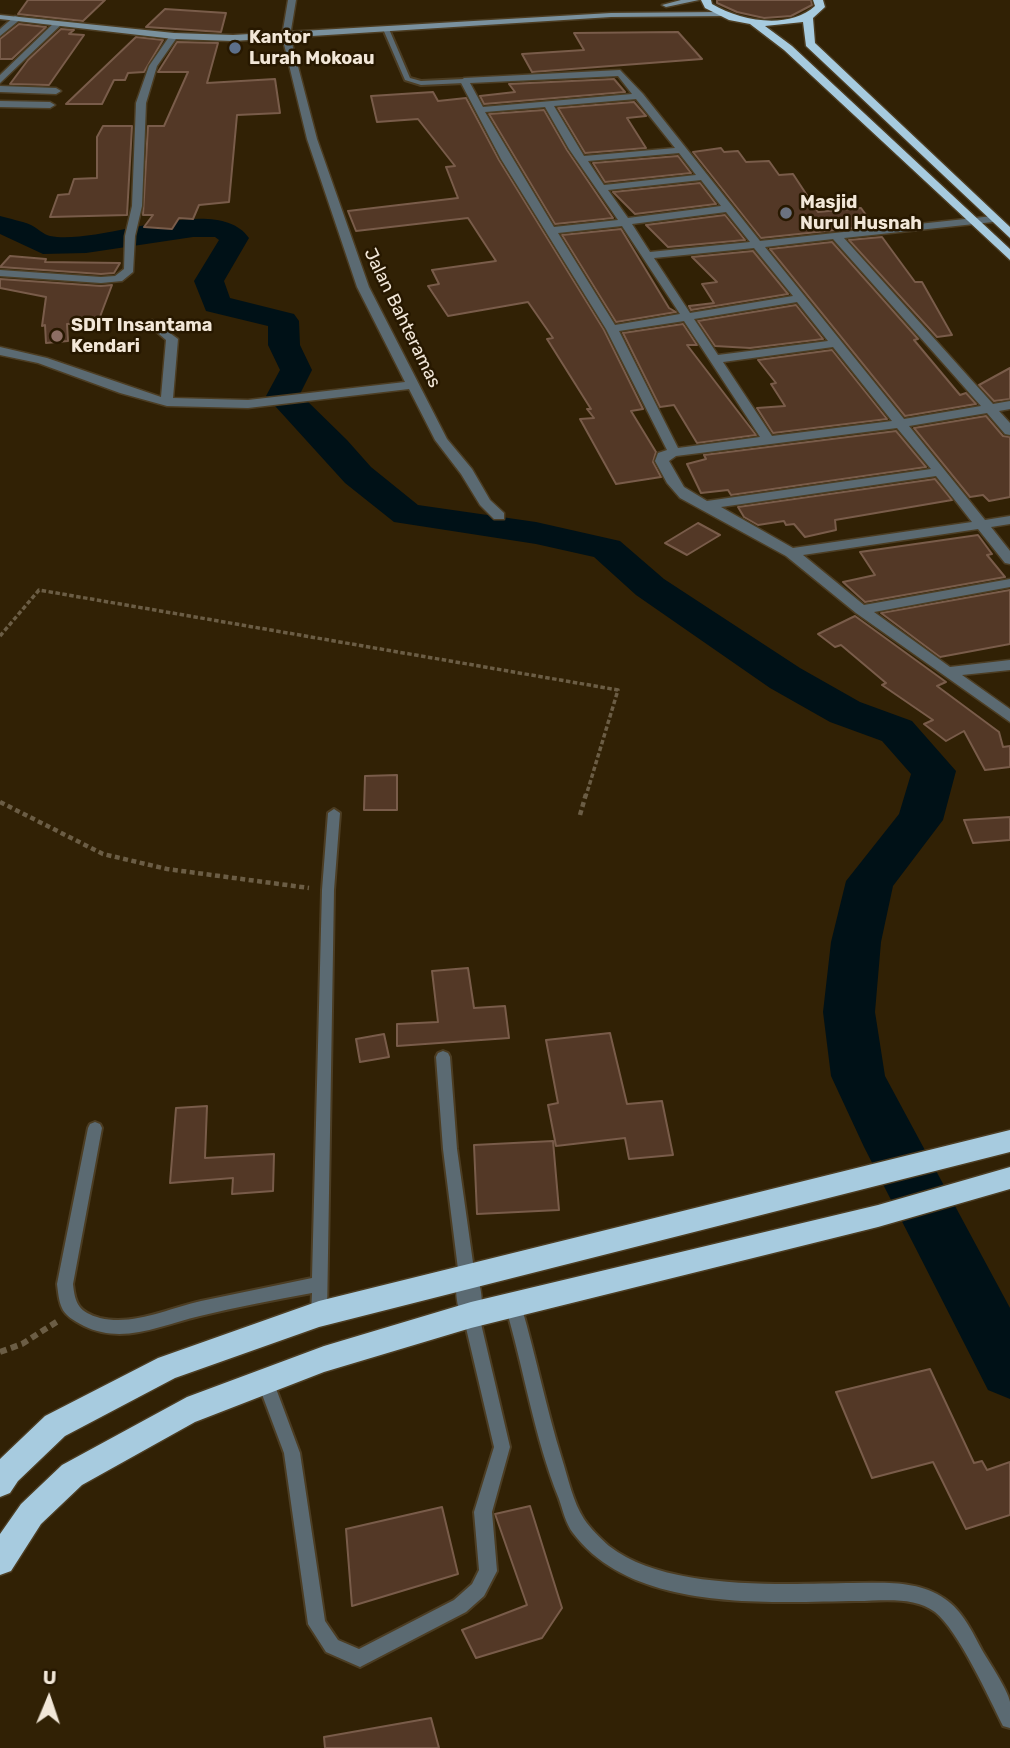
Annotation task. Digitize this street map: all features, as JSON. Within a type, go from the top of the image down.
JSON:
[{"type":"highway","points":[[706,0],[708,6],[719,13],[753,22],[808,18],[820,7],[819,0]]},
{"type":"highway","points":[[808,18],[810,44],[1010,234]]},
{"type":"highway","points":[[753,22],[788,48],[1010,256]]},
{"type":"highway","points":[[0,1483],[8,1471],[55,1426],[167,1367],[318,1314],[1010,1141]]},
{"type":"highway","points":[[0,1560],[31,1514],[72,1475],[187,1411],[265,1381],[324,1359],[471,1315],[878,1216],[1010,1178]]},
{"type":"street","points":[[286,34],[292,0]]},
{"type":"street","points":[[0,15],[209,34],[286,34],[622,9],[695,0]]},
{"type":"street","points":[[819,0],[829,0]]},
{"type":"street","points":[[0,15],[174,36],[286,34],[611,15],[719,13]]},
{"type":"street","points":[[0,33],[18,19]]},
{"type":"street","points":[[0,80],[59,23]]},
{"type":"street","name":"Jalan Bahteramas","points":[[286,34],[312,139],[363,287],[441,440],[467,472],[485,502],[499,516]]},
{"type":"street","points":[[0,273],[118,279],[129,270],[130,241],[137,206],[141,103],[153,66],[174,36]]},
{"type":"street","points":[[674,452],[612,329],[550,231],[478,110],[464,81],[613,71],[626,78],[903,423],[1010,561]]},
{"type":"street","points":[[0,89],[56,91]]},
{"type":"street","points":[[478,110],[640,96]]},
{"type":"street","points":[[0,104],[50,105]]},
{"type":"street","points":[[548,104],[768,440]]},
{"type":"street","points":[[582,159],[684,150]]},
{"type":"street","points":[[602,188],[705,177]]},
{"type":"street","points":[[550,231],[730,208]]},
{"type":"street","points":[[647,256],[758,242],[993,219]]},
{"type":"street","points":[[835,235],[1010,431]]},
{"type":"street","points":[[612,329],[801,298]]},
{"type":"street","points":[[152,324],[172,339],[167,402]]},
{"type":"street","points":[[716,359],[837,343]]},
{"type":"street","points":[[0,352],[42,359],[134,395],[167,402],[248,404],[413,385]]},
{"type":"street","points":[[1010,405],[903,423],[674,452],[663,457],[663,464],[685,498],[707,505],[791,553],[861,610],[946,672],[979,692],[1010,717]]},
{"type":"street","points":[[707,505],[940,472]]},
{"type":"street","points":[[791,553],[1010,520]]},
{"type":"street","points":[[861,610],[1010,583]]},
{"type":"street","points":[[946,672],[1010,664]]},
{"type":"street","points":[[467,1277],[471,1315]]},
{"type":"lane","points":[[386,29],[407,79],[421,83],[464,81]]},
{"type":"lane","points":[[318,1314],[327,890],[334,813]]},
{"type":"lane","points":[[443,1057],[450,1149],[467,1277]]},
{"type":"lane","points":[[95,1128],[65,1284],[67,1304],[72,1312],[99,1325],[133,1327],[198,1309],[319,1284]]},
{"type":"lane","points":[[513,1305],[529,1354],[555,1467],[578,1526],[597,1550],[613,1562],[664,1580],[731,1591],[913,1592],[943,1608],[983,1669],[1010,1719]]},
{"type":"lane","points":[[265,1381],[292,1453],[317,1624],[332,1646],[360,1658],[460,1606],[478,1590],[488,1571],[483,1512],[502,1447],[471,1315]]},
{"type":"path","points":[[0,636],[39,590],[469,667],[618,690],[580,815]]},
{"type":"path","points":[[0,802],[103,854],[167,869],[327,890]]},
{"type":"path","points":[[0,1352],[22,1344],[72,1312]]},
{"type":"building","points":[[28,0],[105,0],[83,21],[18,14]]},
{"type":"building","points":[[717,0],[811,0],[812,5],[791,16],[764,18],[737,12],[717,3]]},
{"type":"building","points":[[165,9],[226,13],[221,32],[146,27]]},
{"type":"building","points":[[19,24],[46,27],[12,59],[0,59],[0,39]]},
{"type":"building","points":[[61,29],[74,30],[69,34],[84,35],[49,85],[10,84],[28,60]]},
{"type":"building","points":[[678,32],[702,59],[532,72],[522,54],[584,50],[574,33]]},
{"type":"building","points":[[136,37],[163,40],[144,72],[128,73],[125,80],[114,80],[102,104],[66,104]]},
{"type":"building","points":[[177,42],[218,43],[207,83],[275,79],[280,113],[237,115],[229,202],[199,205],[193,219],[179,218],[172,229],[144,227],[153,215],[143,215],[148,126],[164,126],[188,72],[158,72]]},
{"type":"building","points":[[614,79],[625,92],[484,104],[480,96],[515,92],[509,84]]},
{"type":"building","points":[[433,92],[438,101],[466,98],[499,160],[604,330],[643,409],[631,411],[656,452],[653,462],[661,477],[616,484],[580,419],[594,418],[587,409],[591,409],[547,339],[553,338],[528,302],[448,316],[428,286],[439,284],[432,270],[496,261],[468,218],[356,231],[348,211],[458,198],[446,167],[455,166],[418,119],[377,122],[371,96]]},
{"type":"building","points":[[634,102],[646,116],[627,118],[646,148],[585,153],[558,108]]},
{"type":"building","points":[[544,110],[567,150],[613,218],[555,224],[489,114]]},
{"type":"building","points":[[103,126],[132,126],[127,215],[50,217],[58,195],[69,194],[74,179],[97,178],[97,137]]},
{"type":"building","points":[[721,148],[724,152],[738,151],[746,162],[769,161],[779,175],[793,174],[818,212],[861,208],[874,226],[761,238],[693,152]]},
{"type":"building","points":[[678,156],[691,173],[605,182],[593,163]]},
{"type":"building","points":[[700,183],[716,204],[635,214],[613,192]]},
{"type":"building","points":[[725,215],[745,240],[668,247],[646,225]]},
{"type":"building","points":[[621,229],[669,308],[676,312],[616,322],[562,235]]},
{"type":"building","points":[[882,237],[915,282],[922,282],[952,335],[937,337],[849,240]]},
{"type":"building","points":[[832,242],[918,339],[914,340],[960,395],[966,393],[976,404],[905,416],[770,249]]},
{"type":"building","points":[[753,251],[788,294],[691,310],[689,306],[714,303],[702,284],[717,282],[692,257]]},
{"type":"building","points":[[10,256],[46,259],[45,262],[120,263],[114,273],[101,274],[0,267]]},
{"type":"building","points":[[0,279],[112,285],[98,322],[67,324],[68,341],[46,343],[45,325],[42,326],[46,297],[0,288]]},
{"type":"building","points":[[796,305],[823,339],[750,348],[715,346],[698,321]]},
{"type":"building","points":[[683,324],[697,345],[687,345],[756,435],[697,443],[674,405],[660,407],[623,333]]},
{"type":"building","points":[[832,350],[887,419],[773,433],[757,408],[785,406],[771,384],[776,383],[758,360]]},
{"type":"building","points":[[1010,368],[1010,399],[994,401],[979,385]]},
{"type":"building","points":[[986,416],[1003,436],[1010,437],[1010,497],[989,501],[983,495],[970,497],[914,428]]},
{"type":"building","points":[[896,431],[926,467],[731,495],[728,490],[701,493],[687,464],[706,459],[704,455]]},
{"type":"building","points":[[935,479],[952,500],[835,520],[836,530],[805,537],[794,524],[786,525],[784,521],[758,525],[744,517],[738,507]]},
{"type":"building","points":[[698,523],[720,535],[687,555],[665,543]]},
{"type":"building","points":[[978,535],[992,554],[987,555],[1005,577],[865,602],[843,582],[875,575],[860,552]]},
{"type":"building","points":[[1010,590],[1010,644],[940,657],[881,613]]},
{"type":"building","points":[[855,616],[946,682],[937,686],[999,732],[1003,747],[1010,746],[1010,767],[985,770],[964,731],[946,741],[924,724],[933,720],[882,685],[886,683],[841,645],[835,647],[818,634]]},
{"type":"building","points":[[397,775],[397,810],[364,810],[365,776]]},
{"type":"building","points":[[1010,817],[1010,840],[973,843],[964,820]]},
{"type":"building","points":[[468,968],[474,1008],[505,1006],[509,1038],[397,1046],[397,1024],[438,1022],[432,971]]},
{"type":"building","points":[[610,1033],[627,1104],[662,1101],[673,1155],[629,1159],[625,1138],[556,1146],[548,1105],[558,1103],[546,1040]]},
{"type":"building","points":[[384,1034],[389,1057],[360,1062],[356,1039]]},
{"type":"building","points":[[207,1106],[205,1158],[274,1154],[273,1191],[232,1194],[233,1178],[170,1183],[176,1108]]},
{"type":"building","points":[[553,1141],[559,1210],[477,1214],[474,1145]]},
{"type":"building","points":[[930,1369],[974,1463],[982,1461],[987,1470],[1010,1462],[1010,1515],[966,1529],[933,1462],[872,1478],[836,1392]]},
{"type":"building","points":[[530,1506],[562,1608],[542,1638],[476,1658],[462,1630],[527,1605],[495,1514]]},
{"type":"building","points":[[442,1507],[458,1574],[352,1606],[346,1529]]},
{"type":"building","points":[[431,1718],[439,1748],[325,1748],[324,1737]]},
{"type":"waterway","points":[[0,225],[19,230],[43,245],[86,244],[193,228],[222,228],[235,238],[209,281],[217,304],[283,321],[284,345],[296,370],[283,396],[335,447],[358,475],[407,514],[536,533],[607,549],[650,587],[785,678],[845,712],[897,731],[934,771],[920,820],[870,881],[856,942],[849,1012],[858,1076],[883,1130],[1010,1369]]},
{"type":"place","name":"Kantor Lurah Mokoau","points":[[235,48]]},
{"type":"place","name":"Masjid Nurul Husnah","points":[[786,213]]},
{"type":"place","name":"SDIT Insantama Kendari","points":[[57,336]]}]
